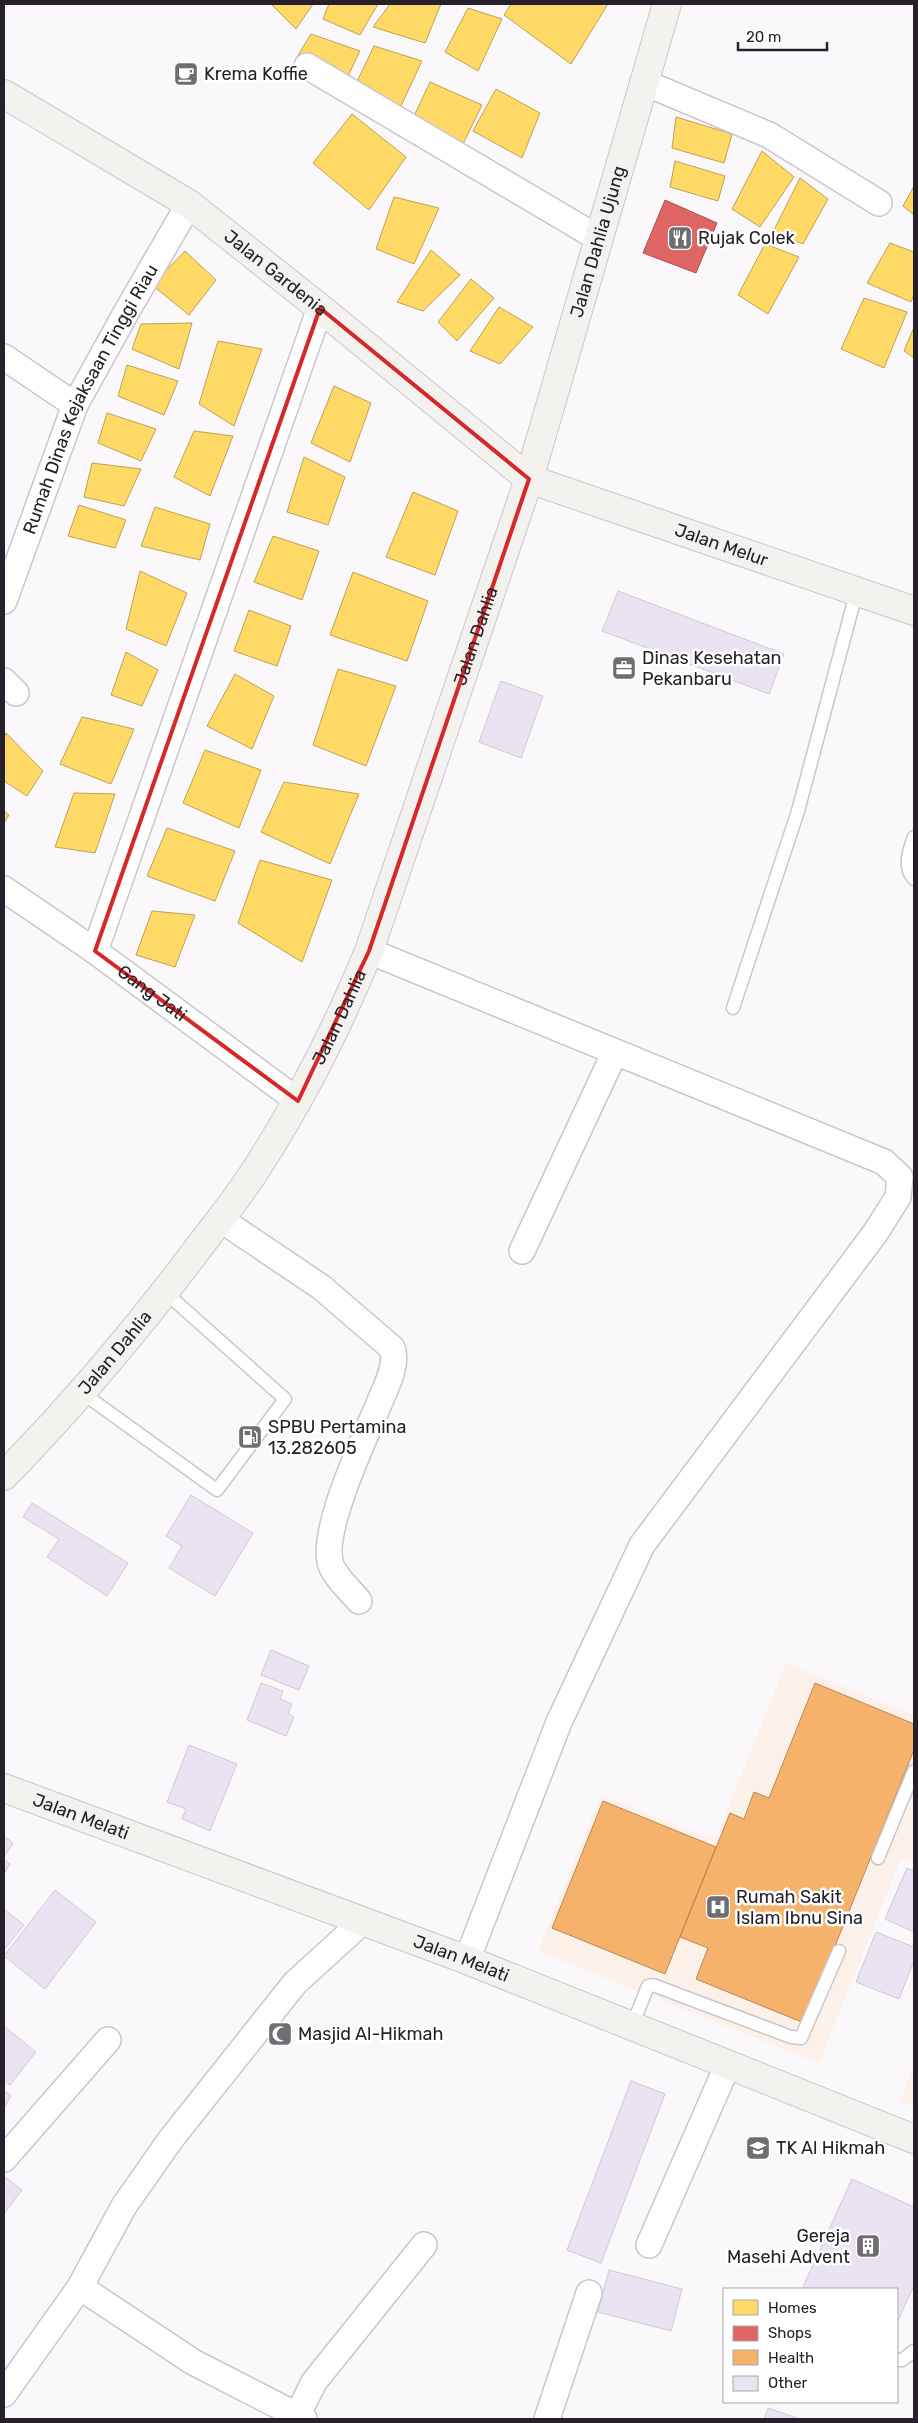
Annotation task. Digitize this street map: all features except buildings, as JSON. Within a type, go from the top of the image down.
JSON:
[{"type":"main road","name":"Jalan Dahlia Ujung","points":[[529,479],[666,4]]},
{"type":"main road","name":"Jalan Gardenia","points":[[4,94],[189,204],[320,308],[529,479]]},
{"type":"main road","name":"Jalan Melur","points":[[529,479],[914,611]]},
{"type":"main road","name":"Jalan Dahlia","points":[[4,1476],[81,1392],[166,1292],[247,1183],[298,1100],[354,987],[369,950],[529,479]]},
{"type":"main road","name":"Jalan Melati","points":[[4,1788],[467,1960],[914,2139]]},
{"type":"street","points":[[307,66],[598,238]]},
{"type":"street","points":[[643,82],[769,135],[879,203]]},
{"type":"street","name":"Rumah Dinas Kejaksaan Tinggi Riau","points":[[4,601],[76,405],[126,310],[189,204]]},
{"type":"street","points":[[95,951],[320,308]]},
{"type":"street","points":[[4,357],[76,405]]},
{"type":"street","name":"Gang Jati","points":[[4,889],[95,951],[298,1100]]},
{"type":"street","points":[[369,950],[884,1162],[900,1177],[898,1197],[876,1232],[642,1545],[559,1722],[467,1960]]},
{"type":"street","points":[[522,1251],[615,1052]]},
{"type":"street","points":[[220,1219],[322,1287],[392,1348],[393,1358],[386,1387],[346,1486],[330,1541],[331,1565],[359,1601]]},
{"type":"street","points":[[4,2394],[80,2288],[124,2206],[171,2139],[296,1983],[362,1922]]},
{"type":"street","points":[[4,2159],[108,2040]]},
{"type":"street","points":[[649,2245],[728,2064]]},
{"type":"street","points":[[80,2288],[193,2362],[300,2418],[314,2382],[424,2245]]},
{"type":"street","points":[[547,2419],[589,2293]]},
{"type":"lane","points":[[732,1008],[798,811],[857,590]]},
{"type":"lane","points":[[914,837],[909,850],[908,866],[914,879]]},
{"type":"lane","points":[[81,1392],[217,1490],[285,1399],[166,1292]]},
{"type":"lane","points":[[878,1858],[912,1779]]},
{"type":"lane","points":[[632,2026],[648,1986],[653,1984],[791,2037],[801,2038],[839,1951]]},
{"type":"lane","points":[[898,2360],[902,2360],[914,2351]]},
{"type":"highlighted area","points":[[320,308],[529,479],[369,951],[298,1101],[95,951]]},
{"type":"shaded area","name":"Rumah Sakit Islam Ibnu Sina","points":[[786,1663],[914,1715],[914,1863],[901,1858],[819,2063],[538,1951],[601,1795],[715,1840]]},
{"type":"shaded area","points":[[914,2066],[914,2106],[900,2101]]},
{"type":"place","name":"Krema Koffie","points":[[186,74]]},
{"type":"place","name":"Rujak Colek","points":[[680,238]]},
{"type":"place","name":"Dinas Kesehatan Pekanbaru","points":[[624,668]]},
{"type":"place","name":"SPBU Pertamina 13.282605","points":[[250,1437]]},
{"type":"place","name":"Rumah Sakit Islam Ibnu Sina","points":[[718,1907]]},
{"type":"place","name":"Masjid Al-Hikmah","points":[[280,2034]]},
{"type":"place","name":"TK Al Hikmah","points":[[758,2148]]},
{"type":"place","name":"Gereja Masehi Advent","points":[[868,2246]]}]
